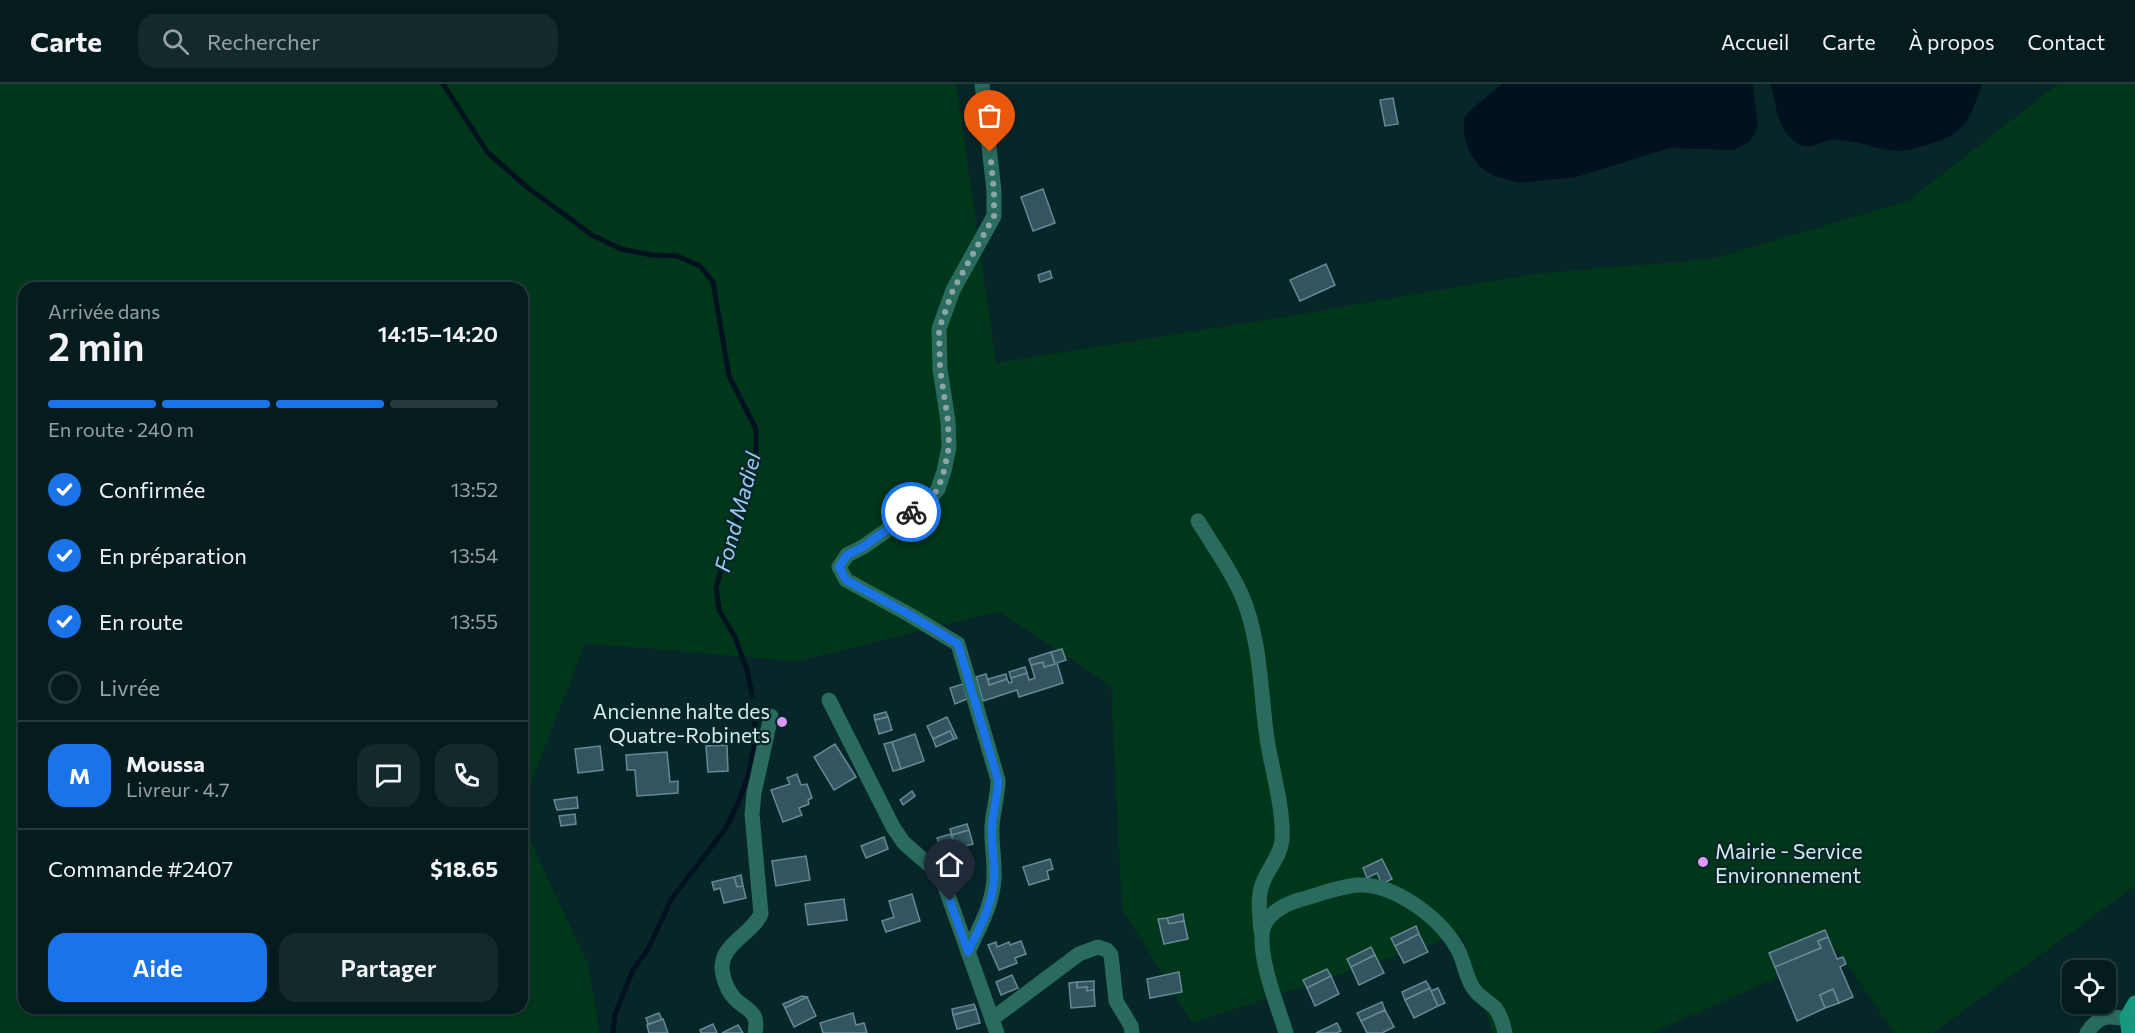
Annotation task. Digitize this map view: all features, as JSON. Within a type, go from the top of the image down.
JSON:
[{"type":"main road","points":[[2128,1026],[2131,1008],[2135,1004]]},
{"type":"street","points":[[968,952],[992,896],[994,878],[992,825],[998,780],[958,644],[846,580],[839,567],[847,555],[863,547],[927,502],[938,489],[944,471],[949,438],[940,369],[939,329],[953,290],[994,216],[994,191],[982,84]]},
{"type":"street","points":[[1198,521],[1242,595],[1251,621],[1259,666],[1266,732],[1282,826],[1282,842],[1278,855],[1262,885],[1259,900],[1266,965],[1286,1033]]},
{"type":"street","points":[[829,700],[893,827],[904,843],[935,870],[944,884],[995,1026],[1079,954],[1098,947],[1107,950],[1111,955],[1116,1001],[1131,1026],[1132,1033]]},
{"type":"street","points":[[755,1033],[756,1026],[751,1010],[730,993],[722,972],[723,958],[729,946],[749,931],[761,914],[752,814],[754,793],[771,716]]},
{"type":"street","points":[[1262,934],[1267,921],[1275,911],[1292,903],[1358,885],[1374,887],[1391,893],[1411,902],[1430,915],[1449,935],[1459,950],[1475,992],[1496,1010],[1505,1033]]},
{"type":"street","points":[[2087,1033],[2095,1021],[2103,1017],[2128,1026]]},
{"type":"green space","points":[[0,84],[956,84],[996,363],[1534,274],[1712,259],[1908,201],[2058,84],[2135,84],[2135,886],[1933,1033],[1894,1033],[1838,950],[1652,1033],[1493,1033],[1462,934],[1192,1023],[1122,908],[1111,686],[999,611],[798,661],[585,643],[528,790],[528,282],[18,282],[18,1014],[528,1014],[528,836],[588,965],[599,1033],[0,1033]]},
{"type":"water","points":[[1502,84],[1753,84],[1758,127],[1750,142],[1733,150],[1670,148],[1576,177],[1520,183],[1494,176],[1480,167],[1469,152],[1464,135],[1464,118],[1469,111]]},
{"type":"water","points":[[1771,84],[1982,84],[1969,118],[1957,132],[1937,142],[1897,151],[1838,140],[1811,146],[1800,145],[1784,131]]},
{"type":"building","points":[[1393,98],[1398,124],[1385,126],[1380,100]]},
{"type":"building","points":[[1043,189],[1055,223],[1033,231],[1021,197]]},
{"type":"building","points":[[1326,264],[1335,285],[1300,301],[1290,280]]},
{"type":"building","points":[[1050,271],[1052,278],[1040,282],[1038,275]]},
{"type":"building","points":[[1062,649],[1066,660],[1057,663],[1063,683],[1019,697],[1017,690],[983,701],[976,677],[986,674],[989,685],[1007,679],[1009,683],[1012,682],[1011,678],[1027,673],[1029,680],[1035,678],[1031,665],[1043,662],[1044,667],[1055,664],[1051,652]]},
{"type":"building","points":[[1051,652],[1055,664],[1044,667],[1043,662],[1031,665],[1029,659]]},
{"type":"building","points":[[1025,667],[1027,673],[1011,678],[1009,672]]},
{"type":"building","points":[[1006,674],[1007,679],[989,685],[988,679]]},
{"type":"building","points":[[963,684],[967,699],[955,704],[950,688]]},
{"type":"building","points":[[886,712],[888,717],[875,720],[874,715]]},
{"type":"building","points":[[888,717],[892,730],[879,734],[875,720]]},
{"type":"building","points":[[947,717],[957,738],[954,739],[950,731],[933,739],[927,726]]},
{"type":"building","points":[[950,731],[954,739],[936,747],[933,739]]},
{"type":"building","points":[[915,734],[924,761],[901,769],[892,742]]},
{"type":"building","points":[[892,742],[901,769],[893,771],[884,744]]},
{"type":"building","points":[[835,744],[856,777],[834,790],[814,757]]},
{"type":"building","points":[[727,745],[728,771],[708,772],[706,746]]},
{"type":"building","points":[[600,746],[603,770],[578,773],[575,749]]},
{"type":"building","points":[[667,752],[670,782],[678,781],[678,793],[637,796],[635,770],[627,770],[626,755]]},
{"type":"building","points":[[797,774],[801,785],[807,784],[812,798],[808,800],[809,804],[799,808],[802,815],[783,822],[771,790],[790,784],[787,778]]},
{"type":"building","points":[[912,791],[915,796],[903,805],[900,800]]},
{"type":"building","points":[[577,797],[578,808],[557,810],[554,800]]},
{"type":"building","points":[[575,814],[576,824],[561,826],[559,816]]},
{"type":"building","points":[[967,824],[969,830],[952,835],[950,829]]},
{"type":"building","points":[[969,830],[973,844],[955,849],[952,835]]},
{"type":"building","points":[[951,834],[959,860],[945,864],[937,838]]},
{"type":"building","points":[[884,837],[888,849],[866,858],[861,846]]},
{"type":"building","points":[[806,856],[810,880],[776,886],[772,861]]},
{"type":"building","points":[[1050,859],[1053,869],[1047,871],[1049,879],[1029,885],[1023,867]]},
{"type":"building","points":[[1382,859],[1392,879],[1382,884],[1377,873],[1367,878],[1363,868]]},
{"type":"building","points":[[741,875],[743,886],[737,887],[734,877]]},
{"type":"building","points":[[734,877],[737,887],[743,886],[746,898],[724,903],[720,888],[714,890],[712,882]]},
{"type":"building","points":[[912,894],[920,921],[886,932],[882,921],[894,917],[889,901]]},
{"type":"building","points":[[844,899],[847,920],[808,925],[805,904]]},
{"type":"building","points":[[1183,914],[1184,921],[1169,924],[1167,918]]},
{"type":"building","points":[[1167,918],[1169,924],[1184,921],[1188,939],[1164,944],[1158,919]]},
{"type":"building","points":[[1416,926],[1419,934],[1395,946],[1391,938]]},
{"type":"building","points":[[1825,930],[1828,937],[1818,941],[1821,948],[1775,967],[1769,953]]},
{"type":"building","points":[[1419,934],[1428,952],[1404,963],[1395,946]]},
{"type":"building","points":[[1828,937],[1837,959],[1843,957],[1846,964],[1840,967],[1853,997],[1839,1003],[1833,989],[1820,995],[1825,1008],[1797,1021],[1775,967],[1821,948],[1818,941]]},
{"type":"building","points":[[1021,941],[1026,954],[1015,958],[1017,963],[999,970],[988,945],[996,942],[997,947],[1009,942],[1010,945]]},
{"type":"building","points":[[1371,947],[1375,955],[1351,967],[1347,959]]},
{"type":"building","points":[[1375,955],[1384,973],[1359,985],[1351,967]]},
{"type":"building","points":[[1327,969],[1331,976],[1307,988],[1303,980]]},
{"type":"building","points":[[1179,972],[1182,992],[1150,998],[1147,979]]},
{"type":"building","points":[[1012,975],[1018,988],[1001,995],[996,982]]},
{"type":"building","points":[[1331,976],[1339,994],[1315,1006],[1307,988]]},
{"type":"building","points":[[1094,981],[1094,990],[1087,991],[1087,987],[1077,988],[1077,982]]},
{"type":"building","points":[[1426,981],[1430,988],[1405,1000],[1402,992]]},
{"type":"building","points":[[1077,982],[1077,988],[1087,987],[1087,991],[1094,990],[1095,1006],[1071,1008],[1069,983]]},
{"type":"building","points":[[1430,988],[1438,1006],[1414,1018],[1405,1000]]},
{"type":"building","points":[[1438,988],[1445,1003],[1438,1006],[1431,991]]},
{"type":"building","points":[[1833,989],[1839,1003],[1825,1008],[1820,995]]},
{"type":"building","points":[[802,996],[807,997],[785,1008],[783,1004]]},
{"type":"building","points":[[807,997],[816,1016],[794,1027],[785,1008]]},
{"type":"building","points":[[1382,1002],[1385,1010],[1361,1021],[1357,1013]]},
{"type":"building","points":[[974,1004],[976,1009],[953,1015],[952,1009]]},
{"type":"building","points":[[976,1009],[980,1023],[957,1029],[953,1015]]},
{"type":"building","points":[[1385,1010],[1394,1027],[1382,1033],[1367,1033],[1361,1021]]},
{"type":"building","points":[[659,1013],[662,1020],[648,1024],[646,1018]]},
{"type":"building","points":[[853,1013],[856,1025],[864,1023],[867,1033],[823,1033],[820,1023]]},
{"type":"building","points":[[663,1019],[668,1033],[649,1033],[647,1025]]},
{"type":"building","points":[[1337,1023],[1341,1031],[1316,1033]]},
{"type":"building","points":[[713,1024],[717,1033],[701,1033],[700,1030]]},
{"type":"building","points":[[738,1025],[743,1033],[722,1033]]},
{"type":"waterway","name":"Fond Madiel","points":[[443,84],[488,153],[527,187],[592,235],[621,249],[652,255],[677,256],[700,266],[713,282],[729,376],[756,429],[756,455],[716,587],[719,610],[735,637],[747,670],[752,695]]},
{"type":"waterway","name":"Fond Madiel","points":[[613,1033],[615,1014],[633,970],[648,949],[672,898],[726,828],[739,801],[748,776],[754,747],[755,722]]},
{"type":"way so far","points":[[911,512],[927,502],[938,489],[944,471],[949,447],[948,421],[940,369],[939,329],[953,290],[994,216],[990,152]]},
{"type":"place","name":"Ancienne halte des Quatre-Robinets","points":[[782,722]]},
{"type":"place","name":"Mairie - Service Environnement","points":[[1703,862]]},
{"type":"route","points":[[911,512],[863,547],[847,555],[839,567],[846,580],[958,644],[998,780],[992,825],[994,878],[992,896],[968,952],[950,901]]}]
